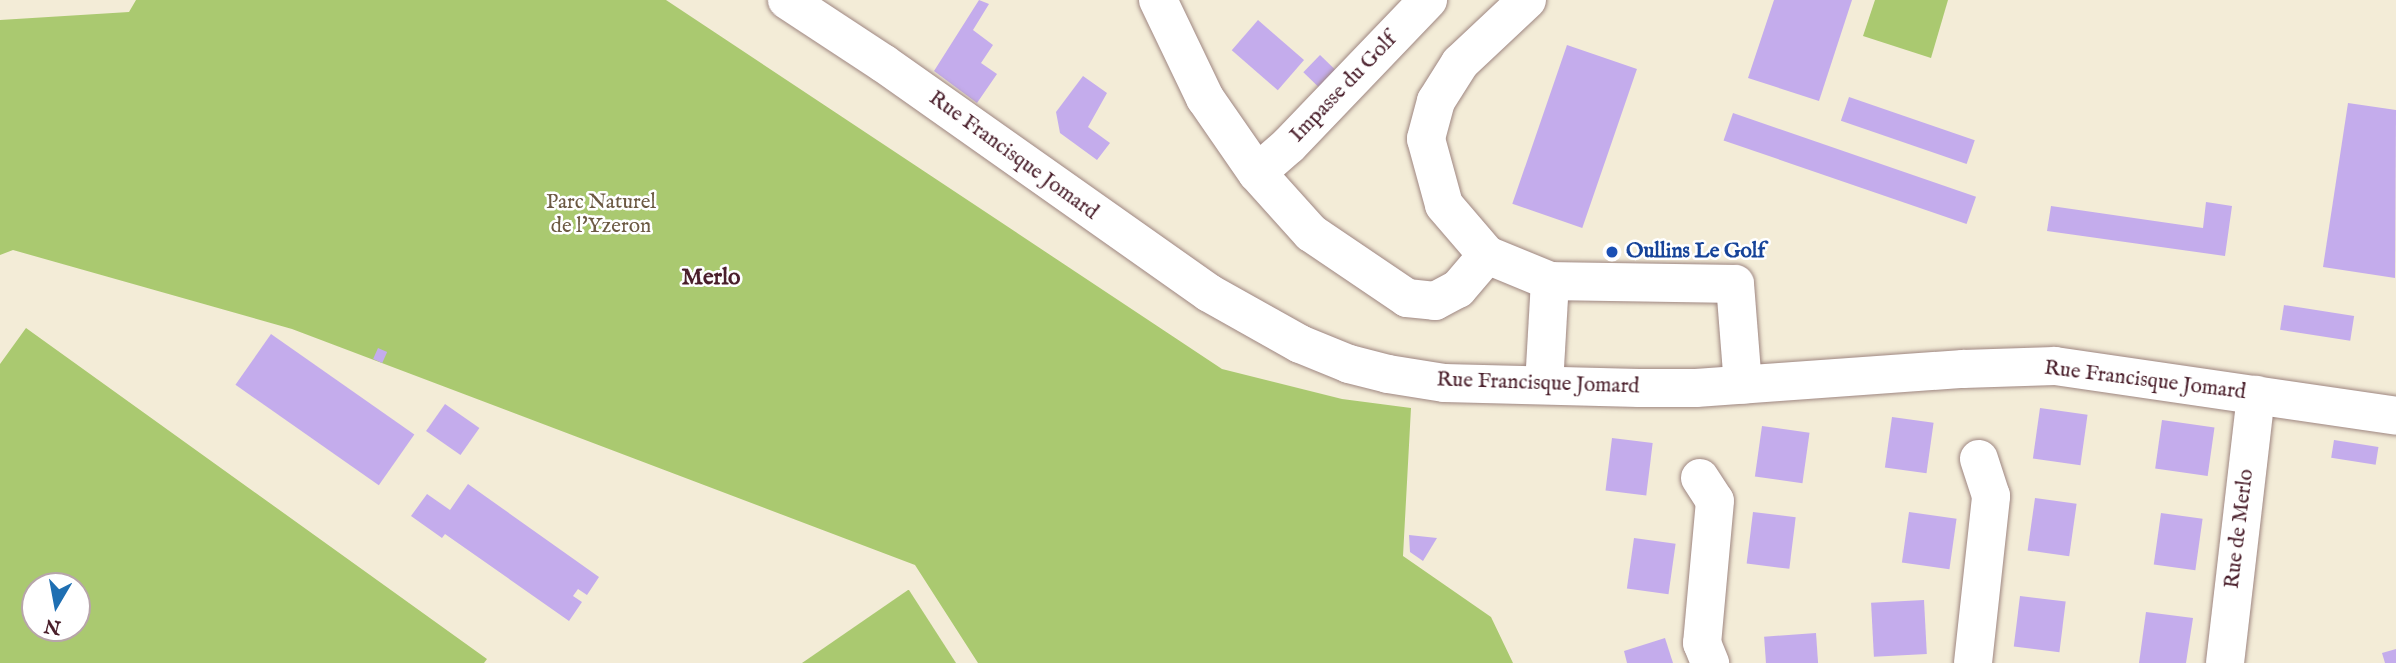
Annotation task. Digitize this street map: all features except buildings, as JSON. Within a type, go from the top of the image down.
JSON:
[{"type":"street","name":"Rue Francisque Jomard","points":[[786,0],[883,63],[1144,249],[1250,318],[1300,344],[1349,364],[1388,374],[1444,383],[1639,388],[1743,385],[1950,370],[2055,366],[2396,416]]},
{"type":"street","points":[[1158,0],[1205,98],[1257,173],[1311,233],[1407,298],[1435,301],[1458,289],[1487,255]]},
{"type":"street","name":"Impasse du Golf","points":[[1257,173],[1289,145],[1428,0]]},
{"type":"street","points":[[1527,0],[1460,63],[1436,101],[1426,139],[1444,205],[1487,255],[1550,281],[1735,284],[1743,385]]},
{"type":"street","points":[[1544,385],[1550,281]]},
{"type":"street","name":"Rue de Merlo","points":[[2225,663],[2256,395]]},
{"type":"street","points":[[1973,663],[1991,496],[1979,459]]},
{"type":"street","points":[[1700,478],[1715,501],[1702,643],[1710,663]]},
{"type":"green space","name":"Parc Naturel de l'Yzeron","points":[[136,0],[666,0],[1222,369],[1342,399],[1411,408],[1403,556],[1491,617],[1513,663],[978,663],[915,565],[292,329],[13,250],[0,255],[0,20],[129,12]]},
{"type":"green space","points":[[1875,0],[1948,0],[1931,58],[1863,36]]},
{"type":"green space","points":[[26,328],[487,659],[484,663],[0,663],[0,364]]},
{"type":"green space","points":[[908,590],[956,663],[802,663]]},
{"type":"place","name":"Oullins Le Golf","points":[[1612,252]]},
{"type":"district","name":"Merlo","points":[[711,278]]}]
